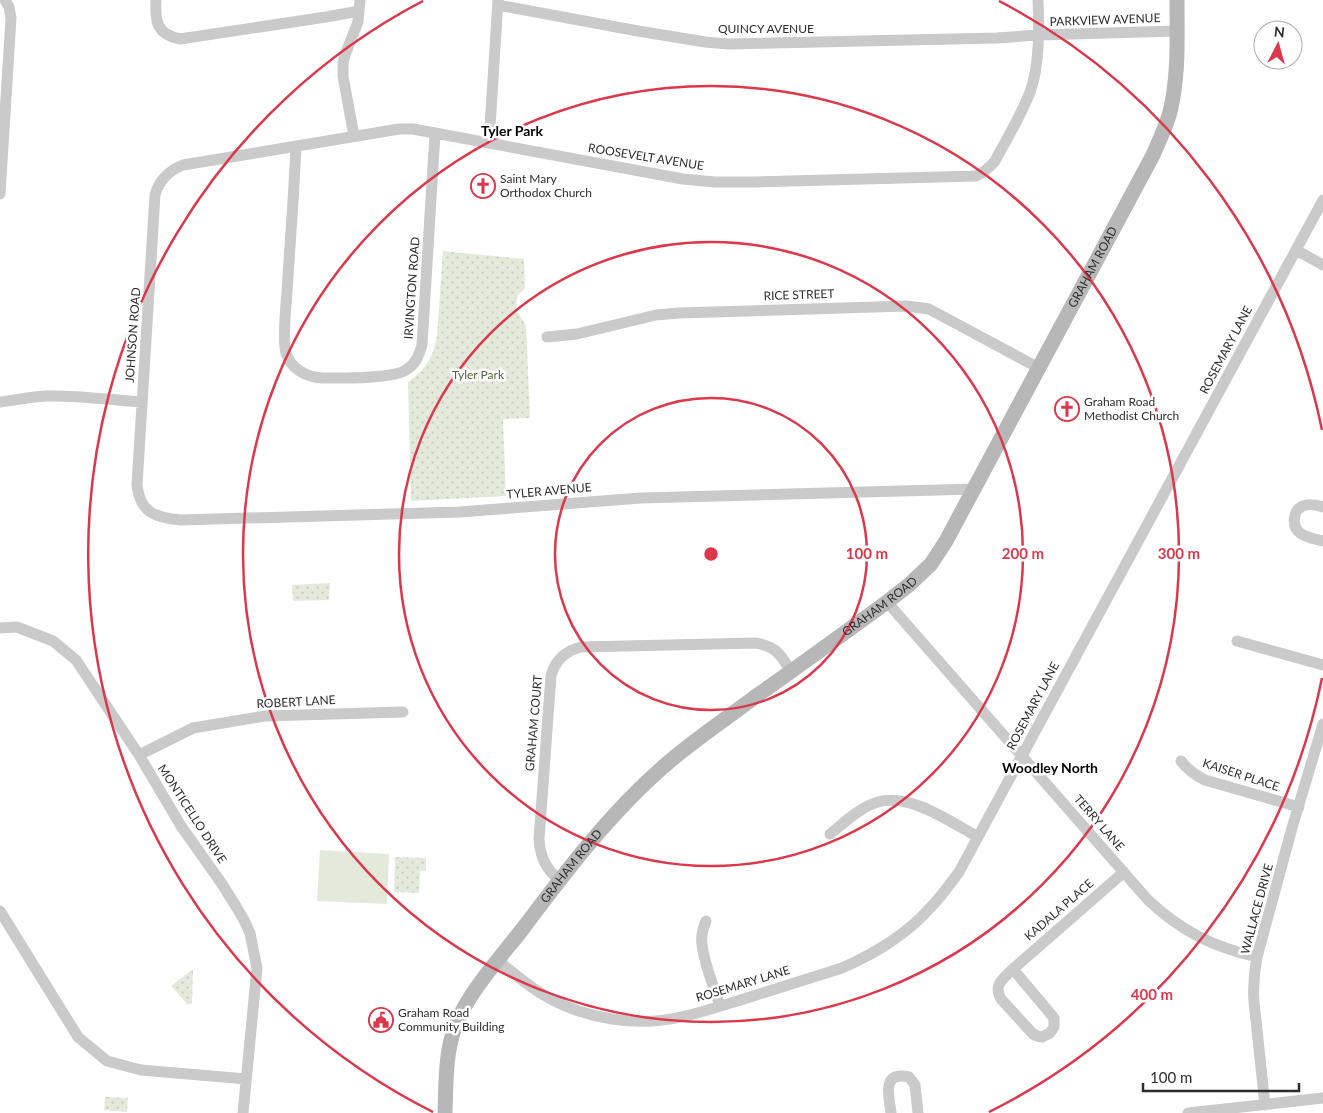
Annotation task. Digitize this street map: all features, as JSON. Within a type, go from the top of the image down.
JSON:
[{"type":"street","points":[[0,194],[11,18],[9,7],[5,0]]},
{"type":"street","points":[[156,0],[158,25],[166,34],[180,39],[298,21],[360,5],[358,22],[343,64],[343,76],[354,136]]},
{"type":"street","name":"PARKVIEW AVENUE","points":[[1038,0],[1038,35],[1177,32]]},
{"type":"street","name":"GRAHAM ROAD","points":[[444,1113],[447,1071],[454,1028],[462,1012],[498,961],[601,830],[626,803],[670,762],[704,735],[887,602],[931,564],[975,489],[1149,164],[1164,130],[1170,111],[1176,78],[1177,0]]},
{"type":"street","points":[[489,143],[498,2]]},
{"type":"street","name":"QUINCY AVENUE","points":[[498,2],[648,33],[728,44],[997,38],[1038,35]]},
{"type":"street","name":"ROOSEVELT AVENUE","points":[[162,179],[174,168],[183,165],[399,129],[413,129],[683,179],[715,182],[976,176],[982,174],[995,161],[1028,96],[1034,79],[1038,35]]},
{"type":"street","name":"IRVINGTON ROAD","points":[[296,146],[284,347],[286,354],[297,369],[312,377],[387,376],[408,369],[419,355],[422,344],[436,134]]},
{"type":"street","name":"JOHNSON ROAD","points":[[138,494],[155,196],[162,179]]},
{"type":"street","name":"ROSEMARY LANE","points":[[498,961],[533,989],[572,1009],[608,1018],[639,1021],[665,1020],[720,1006],[842,968],[861,960],[910,928],[929,910],[959,872],[1323,200]]},
{"type":"street","points":[[1296,250],[1323,265]]},
{"type":"street","name":"RICE STREET","points":[[547,337],[577,334],[656,315],[680,312],[908,306],[929,309],[1039,368]]},
{"type":"street","points":[[0,402],[46,396],[142,402]]},
{"type":"street","name":"TYLER AVENUE","points":[[138,494],[141,501],[158,517],[181,520],[460,512],[641,498],[975,489]]},
{"type":"street","points":[[1323,507],[1313,504],[1305,505],[1299,509],[1294,521],[1296,528],[1302,535],[1323,541]]},
{"type":"street","name":"TERRY LANE","points":[[887,602],[1148,900],[1174,922],[1196,936],[1220,947],[1257,957]]},
{"type":"street","name":"MONTICELLO DRIVE","points":[[0,628],[17,627],[53,641],[76,660],[139,755],[181,826],[237,908],[250,933],[257,968],[243,1113]]},
{"type":"street","points":[[1237,641],[1323,665]]},
{"type":"street","points":[[552,648],[561,657],[581,647],[756,643],[776,650],[791,671]]},
{"type":"street","name":"GRAHAM COURT","points":[[560,881],[551,873],[544,862],[539,840],[551,676],[552,669],[561,657]]},
{"type":"street","name":"ROBERT LANE","points":[[139,755],[193,728],[265,716],[403,712]]},
{"type":"street","name":"WALLACE DRIVE","points":[[1265,1105],[1254,1002],[1254,976],[1257,957],[1323,724]]},
{"type":"street","name":"KAISER PLACE","points":[[1181,761],[1196,776],[1205,780],[1299,807]]},
{"type":"street","points":[[830,834],[865,808],[877,803],[899,801],[909,802],[921,807],[978,837]]},
{"type":"street","name":"KADALA PLACE","points":[[1013,970],[1054,1018],[1054,1028],[1046,1036],[1042,1037],[1033,1034],[1001,999],[998,993],[998,986],[1013,970],[1124,872]]},
{"type":"street","points":[[0,911],[78,1037],[106,1061],[141,1070],[246,1079]]},
{"type":"street","points":[[706,921],[702,932],[702,943],[720,1006]]},
{"type":"street","points":[[891,1113],[888,1088],[890,1082],[896,1077],[902,1076],[909,1077],[915,1085],[918,1113]]},
{"type":"street","points":[[1188,1113],[1323,1098]]},
{"type":"green space","name":"Tyler Park","points":[[443,251],[524,259],[525,288],[517,296],[516,310],[526,325],[530,418],[503,419],[506,496],[411,501],[408,382],[424,368],[431,357],[435,344]]},
{"type":"green space","points":[[330,583],[329,600],[293,601],[292,585]]},
{"type":"green space","points":[[320,850],[389,854],[387,904],[317,901]]},
{"type":"green space","points":[[395,857],[426,858],[426,871],[420,871],[419,893],[394,892]]},
{"type":"green space","points":[[193,969],[192,1003],[188,1005],[171,986]]},
{"type":"green space","points":[[105,1097],[128,1098],[127,1112],[104,1110]]},
{"type":"place","name":"Saint Mary Orthodox Church","points":[[483,186]]},
{"type":"place","name":"Graham Road Methodist Church","points":[[1067,409]]},
{"type":"place","name":"Graham Road Community Building","points":[[381,1020]]},
{"type":"district","name":"Tyler Park","points":[[512,131]]},
{"type":"district","name":"Woodley North","points":[[1050,768]]}]
